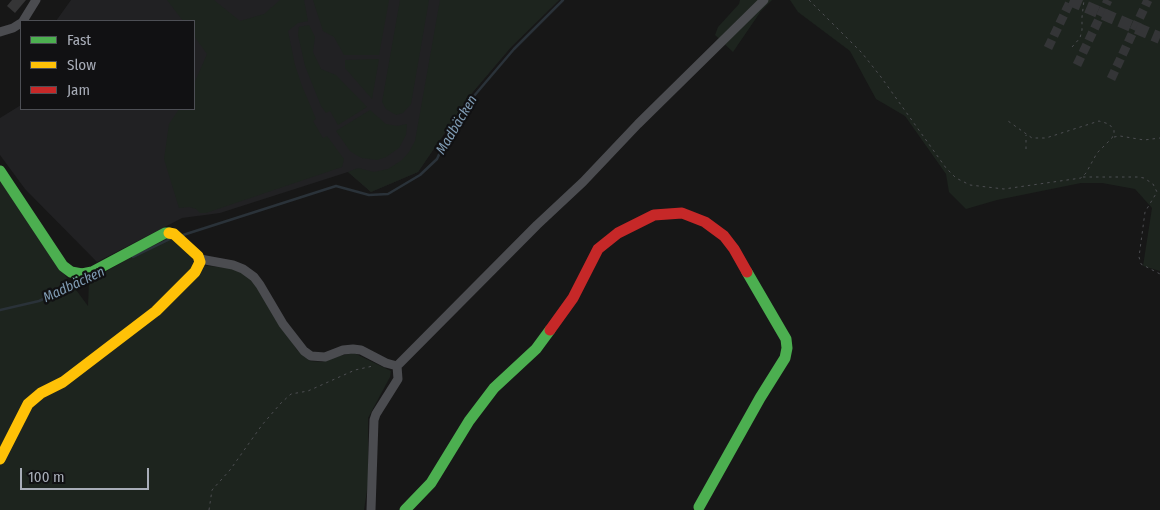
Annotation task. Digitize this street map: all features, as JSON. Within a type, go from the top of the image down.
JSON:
[{"type":"street","points":[[23,20],[36,0]]},
{"type":"street","points":[[371,510],[374,420],[398,379],[397,366],[764,0]]},
{"type":"street","points":[[0,32],[20,23]]},
{"type":"street","points":[[0,171],[62,266],[70,272],[82,274],[92,272],[165,233],[174,234],[195,252],[200,259],[233,265],[254,277],[283,324],[304,351],[311,356],[325,357],[343,350],[354,349],[361,350],[386,363],[397,366]]},
{"type":"street","points":[[405,510],[431,483],[469,421],[494,388],[536,349],[573,298],[598,249],[625,229],[654,215],[668,213],[682,213],[694,217],[705,222],[724,236],[734,249],[786,339],[787,348],[785,358],[760,398],[699,507]]},
{"type":"street","points":[[0,459],[28,404],[41,393],[63,382],[156,311],[195,272],[200,259]]},
{"type":"path","points":[[809,0],[866,59],[956,178],[970,185],[1004,189],[1082,177],[1138,177],[1144,178],[1153,184],[1156,192],[1145,212],[1138,257],[1141,264],[1160,274]]},
{"type":"path","points":[[1072,48],[1080,38],[1082,30],[1084,0]]},
{"type":"path","points":[[1008,121],[1032,138],[1046,138],[1098,121],[1105,122],[1114,130],[1112,138]]},
{"type":"path","points":[[1026,134],[1026,149]]},
{"type":"path","points":[[1082,177],[1097,153],[1112,138],[1120,136],[1153,140],[1160,138]]},
{"type":"path","points":[[209,510],[212,490],[230,470],[271,414],[286,398],[291,394],[308,391],[355,370],[386,363]]},
{"type":"shaded area","points":[[71,0],[559,0],[511,47],[472,93],[418,172],[371,192],[348,172],[220,213],[182,218],[97,262],[25,189],[0,155],[0,118],[20,106],[20,110],[195,110],[195,20],[57,20]]},
{"type":"shaded area","points":[[167,0],[214,0],[240,21],[264,14],[280,0],[304,0],[308,21],[298,23],[288,31],[295,65],[316,119],[313,121],[323,138],[327,136],[344,159],[342,167],[206,213],[200,213],[196,209],[189,207],[179,208],[164,159],[169,124],[178,110],[195,110],[195,82],[207,54],[195,37],[195,20],[182,20]]},
{"type":"shaded area","points":[[313,0],[389,0],[379,55],[344,55],[334,37],[323,31]]},
{"type":"shaded area","points":[[400,0],[429,0],[411,104],[403,113],[396,115],[386,109],[382,102]]},
{"type":"shaded area","points":[[440,0],[559,0],[511,47],[472,93],[418,172],[371,192],[348,172],[358,168],[374,172],[388,169],[402,160],[415,141]]},
{"type":"shaded area","points":[[740,0],[772,0],[761,11],[733,52],[715,35],[718,27],[739,4]]},
{"type":"shaded area","points":[[790,0],[1160,0],[1160,271],[1143,266],[1152,208],[1135,189],[1102,183],[1081,183],[997,200],[966,209],[949,192],[946,174],[905,116],[876,99],[850,51],[798,12]]},
{"type":"shaded area","points":[[309,25],[315,37],[313,52],[321,69],[336,75],[367,107],[338,125],[330,111],[326,113],[321,106],[305,66],[298,35],[299,27]]},
{"type":"shaded area","points":[[379,59],[372,99],[345,68],[345,60]]},
{"type":"shaded area","points":[[370,110],[386,124],[397,126],[407,124],[406,135],[399,148],[386,157],[377,160],[362,158],[350,151],[336,131]]},
{"type":"shaded area","points":[[0,176],[65,275],[88,306],[89,281],[167,237],[173,237],[198,265],[242,271],[255,282],[297,350],[310,361],[322,362],[354,353],[391,371],[390,377],[368,418],[368,484],[364,510],[0,510]]},
{"type":"building","points":[[12,0],[26,0],[15,13],[7,6]]},
{"type":"waterway","name":"Madbäcken","points":[[183,235],[336,186],[369,195],[388,194],[420,175],[437,159],[448,135],[474,96],[514,49],[563,0]]},
{"type":"waterway","name":"Madbäcken","points":[[133,257],[170,239]]},
{"type":"waterway","name":"Madbäcken","points":[[0,310],[39,301],[87,279]]},
{"type":"tunnel","points":[[1070,0],[1160,38]]},
{"type":"tunnel","points":[[1048,48],[1071,0]]},
{"type":"tunnel","points":[[1077,65],[1108,0]]},
{"type":"tunnel","points":[[1111,79],[1148,0]]},
{"type":"traffic: fast","points":[[0,171],[63,266],[71,272],[82,274],[92,272],[165,233],[169,233]]},
{"type":"traffic: fast","points":[[699,507],[760,398],[785,358],[786,339],[747,272]]},
{"type":"traffic: fast","points":[[405,510],[431,483],[469,421],[494,388],[536,349],[550,330]]},
{"type":"traffic: slow","points":[[0,459],[28,404],[41,393],[63,382],[156,311],[195,272],[200,262],[198,256],[174,234],[169,233]]},
{"type":"traffic: jam","points":[[550,330],[573,298],[598,249],[618,233],[654,215],[682,213],[705,222],[724,236],[747,272]]}]
